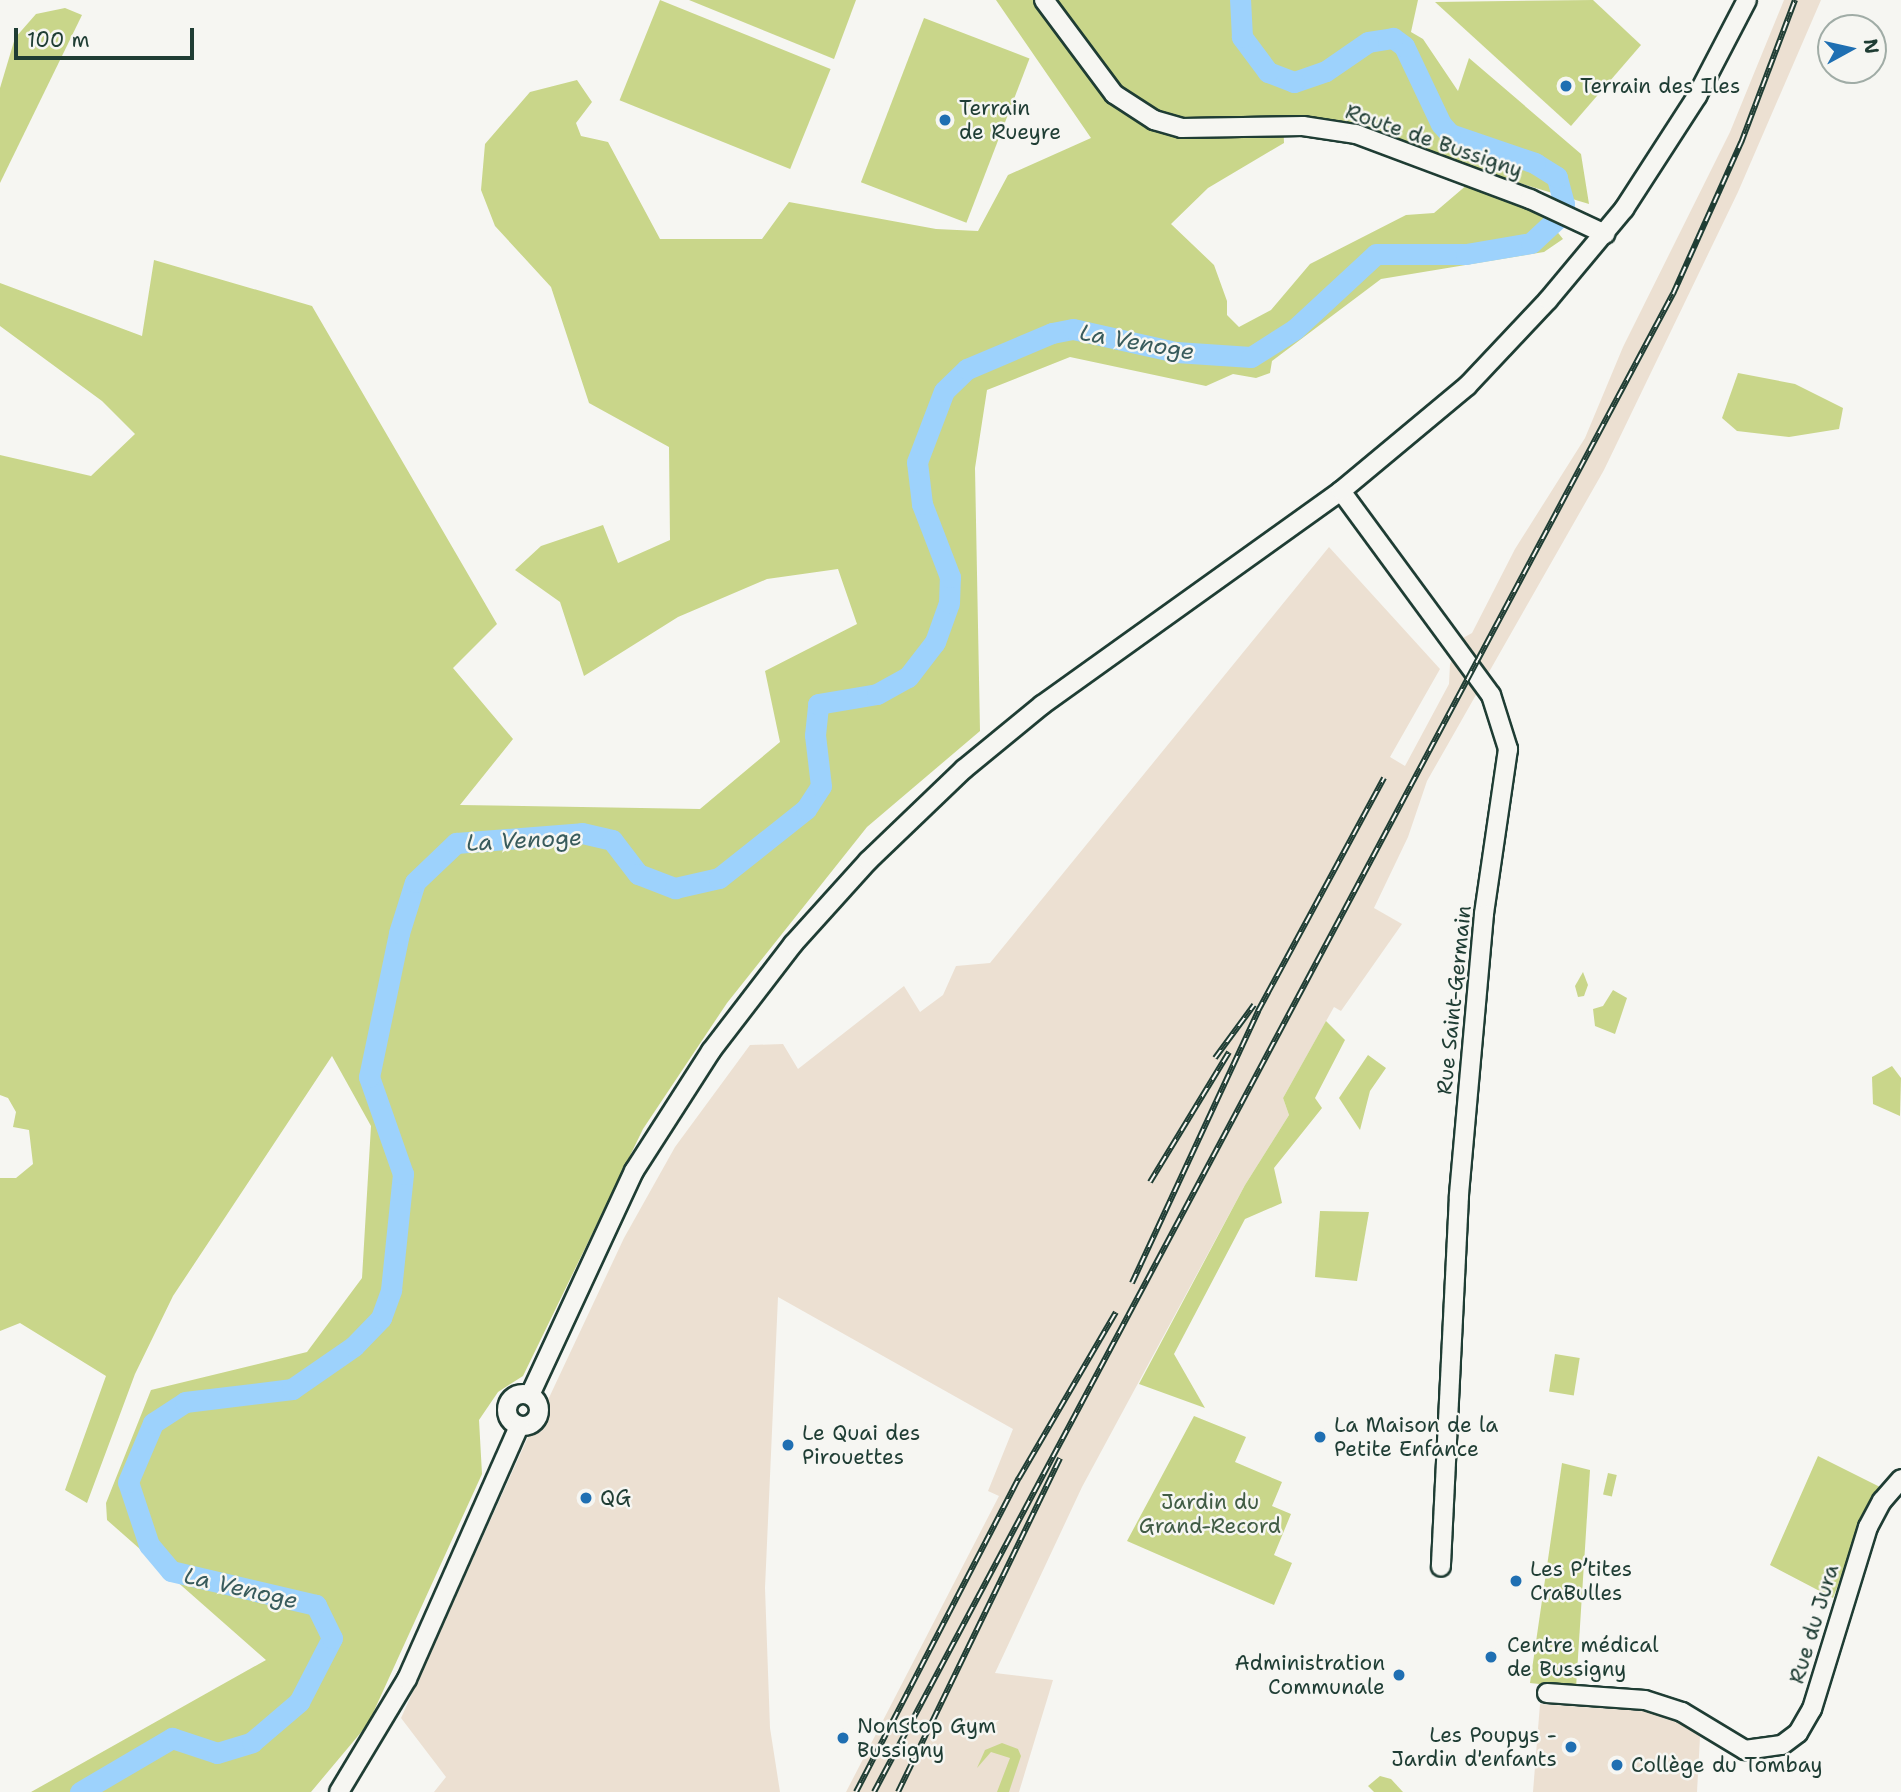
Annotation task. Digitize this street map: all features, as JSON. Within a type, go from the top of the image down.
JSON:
[{"type":"main road","name":"Route de Bussigny","points":[[1044,0],[1114,94],[1154,120],[1197,129],[1331,128],[1531,199],[1605,234]]},
{"type":"main road","points":[[339,1792],[407,1679],[519,1426],[534,1423],[539,1414],[538,1403],[530,1395],[634,1171],[711,1051],[793,944],[876,853],[983,753],[1042,705],[1341,491],[1467,386],[1605,234],[1691,107],[1747,0]]},
{"type":"main road","name":"Rue Saint-Germain","points":[[1341,491],[1491,695],[1507,741],[1508,771],[1484,914],[1459,1196],[1441,1567]]},
{"type":"main road","name":"Rue du Jura","points":[[1547,1693],[1636,1699],[1666,1706],[1745,1751],[1782,1745],[1798,1733],[1812,1709],[1868,1527],[1882,1500],[1901,1479]]},
{"type":"shaded area","points":[[1784,0],[1821,0],[1738,192],[1604,470],[1427,781],[1408,837],[1374,908],[1402,924],[1341,1011],[1334,1007],[1283,1098],[1289,1115],[1245,1185],[1082,1487],[995,1673],[1053,1680],[1019,1792],[846,1792],[999,1496],[988,1491],[1013,1429],[778,1297],[765,1588],[770,1728],[780,1792],[434,1792],[446,1777],[401,1718],[528,1437],[542,1431],[547,1402],[624,1238],[675,1147],[750,1045],[783,1044],[798,1069],[904,986],[920,1012],[943,995],[956,966],[990,963],[1329,547],[1440,669],[1390,757],[1405,766],[1449,684],[1450,664],[1463,638],[1472,633],[1515,549],[1585,438],[1623,347],[1730,132]]},
{"type":"shaded area","name":"Collège du Tombay","points":[[1540,1704],[1645,1711],[1677,1719],[1700,1737],[1697,1792],[1533,1792]]},
{"type":"green space","points":[[660,0],[831,69],[790,169],[620,100]]},
{"type":"green space","points":[[689,0],[856,0],[834,59]]},
{"type":"green space","points":[[996,0],[1418,0],[1411,32],[1423,39],[1458,91],[1469,58],[1581,154],[1589,204],[1469,168],[1361,123],[1283,119],[1284,143],[1208,188],[1171,224],[1214,265],[1227,301],[1227,315],[1239,327],[1271,310],[1310,264],[1406,215],[1434,213],[1468,184],[1543,214],[1563,239],[1544,252],[1381,279],[1272,361],[1270,373],[1256,378],[1233,374],[1206,386],[1070,357],[987,390],[975,468],[980,731],[867,827],[727,1003],[643,1129],[523,1376],[498,1392],[479,1420],[482,1474],[368,1724],[311,1792],[31,1792],[266,1660],[107,1520],[106,1503],[151,1390],[307,1352],[362,1278],[371,1126],[332,1056],[173,1296],[135,1374],[87,1503],[65,1490],[106,1376],[20,1323],[0,1331],[0,1178],[16,1178],[33,1164],[29,1130],[13,1127],[16,1112],[8,1098],[0,1095],[0,455],[91,476],[135,434],[102,401],[0,326],[0,283],[142,336],[154,260],[312,306],[497,624],[453,668],[513,739],[460,805],[700,809],[780,742],[765,671],[857,624],[838,569],[767,579],[678,617],[584,676],[560,602],[515,570],[541,546],[603,525],[618,563],[670,540],[669,447],[589,403],[551,287],[495,226],[481,190],[485,144],[530,92],[577,80],[592,102],[576,123],[581,136],[608,142],[660,239],[762,239],[789,202],[936,229],[978,231],[1008,175],[1091,138]]},
{"type":"green space","name":"Terrain des Iles","points":[[1593,0],[1641,45],[1571,126],[1435,2]]},
{"type":"green space","points":[[65,8],[82,15],[0,183],[0,88],[15,38],[36,14]]},
{"type":"green space","name":"Terrain de Rueyre","points":[[924,18],[1029,58],[966,223],[861,182]]},
{"type":"green space","points":[[1738,373],[1795,384],[1843,408],[1839,429],[1789,437],[1737,431],[1722,418]]},
{"type":"green space","points":[[1583,972],[1588,985],[1584,996],[1578,997],[1575,986]]},
{"type":"green space","points":[[1613,990],[1627,998],[1615,1034],[1595,1026],[1593,1009],[1603,1006]]},
{"type":"green space","points":[[1326,1021],[1345,1040],[1315,1098],[1322,1108],[1274,1168],[1282,1203],[1245,1219],[1174,1354],[1205,1408],[1139,1384],[1245,1185],[1289,1115],[1283,1098]]},
{"type":"green space","points":[[1368,1055],[1386,1068],[1370,1091],[1360,1130],[1339,1098]]},
{"type":"green space","points":[[1892,1066],[1901,1078],[1900,1116],[1873,1104],[1872,1077]]},
{"type":"green space","points":[[1320,1211],[1369,1212],[1357,1281],[1315,1277]]},
{"type":"green space","points":[[1555,1354],[1580,1358],[1574,1395],[1549,1392]]},
{"type":"green space","name":"Jardin du Grand-Record","points":[[1194,1416],[1246,1437],[1235,1462],[1282,1482],[1272,1506],[1291,1514],[1274,1555],[1292,1563],[1274,1605],[1127,1541]]},
{"type":"green space","points":[[1818,1456],[1882,1488],[1872,1499],[1833,1598],[1770,1565]]},
{"type":"green space","points":[[1562,1463],[1590,1470],[1576,1688],[1530,1683]]},
{"type":"green space","points":[[1608,1473],[1617,1475],[1612,1496],[1603,1494]]},
{"type":"green space","points":[[1002,1743],[1018,1749],[1021,1756],[1009,1792],[997,1792],[1010,1758],[991,1752],[977,1768],[985,1750]]},
{"type":"green space","points":[[1380,1776],[1391,1779],[1403,1792],[1374,1792],[1368,1786]]},
{"type":"waterway","name":"La Venoge","points":[[80,1792],[172,1738],[217,1753],[252,1742],[299,1702],[332,1638],[316,1605],[171,1571],[149,1545],[128,1482],[153,1423],[185,1402],[292,1389],[354,1346],[381,1318],[391,1290],[403,1174],[369,1077],[399,933],[415,882],[456,843],[582,833],[612,840],[638,874],[675,888],[719,878],[806,809],[821,786],[815,735],[818,704],[877,694],[908,677],[935,642],[949,603],[950,577],[922,504],[917,462],[944,391],[967,369],[1052,333],[1073,329],[1176,352],[1251,357],[1295,329],[1376,254],[1466,254],[1531,243],[1560,216],[1564,204],[1557,177],[1535,163],[1450,134],[1441,124],[1404,46],[1393,38],[1368,42],[1326,71],[1294,82],[1268,72],[1242,37],[1240,0]]},
{"type":"railway","points":[[874,1792],[1673,294],[1741,143],[1795,0]]},
{"type":"railway","points":[[1132,1283],[1258,1011],[1384,778]]},
{"type":"railway","points":[[1215,1058],[1254,1005]]},
{"type":"railway","points":[[1150,1182],[1229,1052]]},
{"type":"railway","points":[[856,1792],[1019,1478],[1116,1312]]},
{"type":"railway","points":[[898,1792],[1060,1458]]},
{"type":"place","name":"Terrain des Iles","points":[[1566,86]]},
{"type":"place","name":"Terrain de Rueyre","points":[[945,120]]},
{"type":"place","name":"La Maison de la Petite Enfance","points":[[1320,1437]]},
{"type":"place","name":"Le Quai des Pirouettes","points":[[788,1445]]},
{"type":"place","name":"QG","points":[[586,1498]]},
{"type":"place","name":"Les P’tites CraBulles","points":[[1516,1581]]},
{"type":"place","name":"Centre médical de Bussigny","points":[[1491,1657]]},
{"type":"place","name":"Administration Communale","points":[[1399,1675]]},
{"type":"place","name":"NonStop Gym Bussigny","points":[[843,1738]]},
{"type":"place","name":"Les Poupys - Jardin d'enfants","points":[[1571,1747]]},
{"type":"place","name":"Collège du Tombay","points":[[1617,1765]]}]
